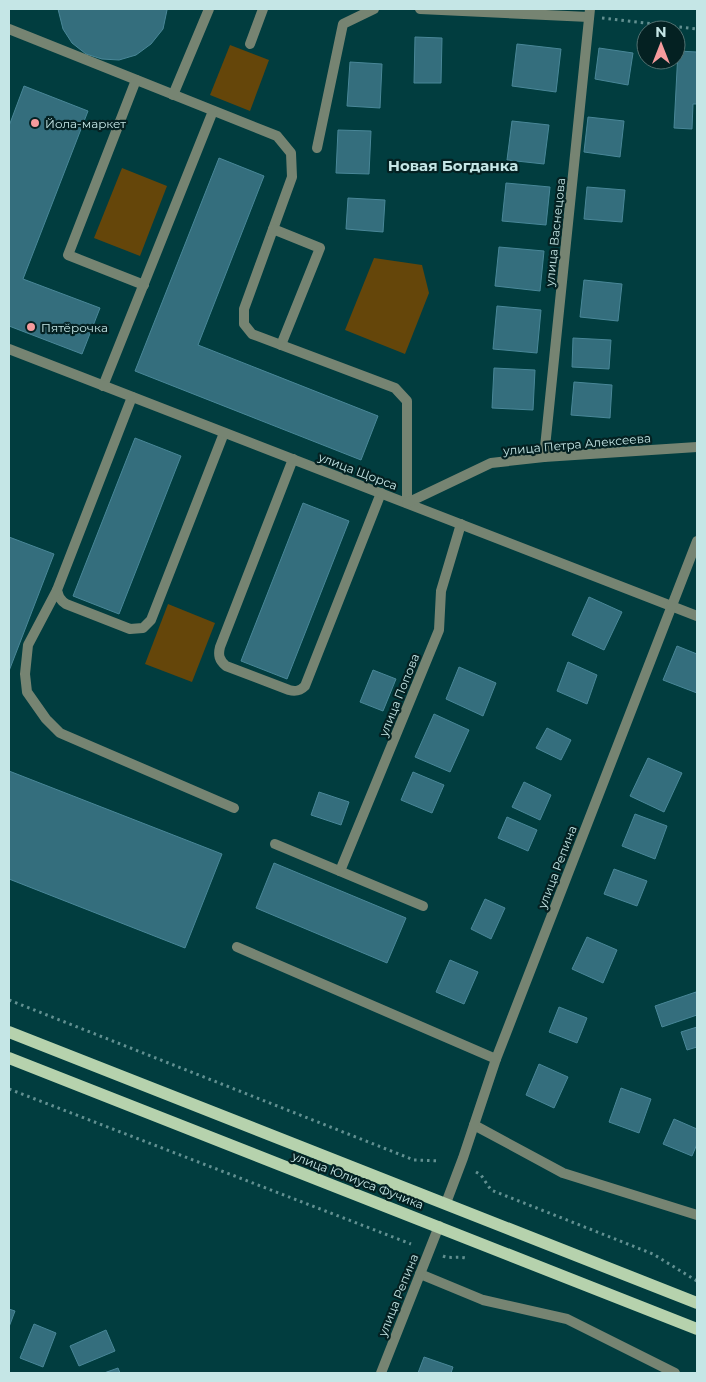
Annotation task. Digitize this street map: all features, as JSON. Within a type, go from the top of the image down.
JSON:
[{"type":"main road","name":"улица Юлиуса Фучика","points":[[9,1032],[697,1304]]},
{"type":"main road","name":"улица Юлиуса Фучика","points":[[9,1058],[697,1329]]},
{"type":"street","points":[[173,95],[209,9]]},
{"type":"street","points":[[250,44],[263,9]]},
{"type":"street","points":[[317,148],[343,24],[374,9]]},
{"type":"street","points":[[420,9],[590,13]]},
{"type":"street","name":"улица Васнецова","points":[[544,457],[590,13]]},
{"type":"street","points":[[9,29],[277,136],[292,153],[292,177],[244,309],[244,324],[252,334],[396,388],[406,401],[407,503]]},
{"type":"street","points":[[136,80],[68,255],[144,285]]},
{"type":"street","points":[[103,386],[213,111]]},
{"type":"street","points":[[273,229],[320,248],[281,345]]},
{"type":"street","name":"улица Щорса","points":[[9,349],[697,616]]},
{"type":"street","points":[[132,397],[58,590],[28,646],[25,674],[27,692],[46,719],[60,733],[234,808]]},
{"type":"street","points":[[58,590],[58,596],[66,604],[130,629],[142,628],[148,624],[224,433]]},
{"type":"street","name":"улица Петра Алексеева","points":[[407,503],[491,463],[544,457],[697,447]]},
{"type":"street","points":[[293,459],[220,646],[220,659],[226,666],[296,692],[305,686],[381,493]]},
{"type":"street","name":"улица Попова","points":[[340,871],[439,630],[441,591],[461,524]]},
{"type":"street","name":"улица Репина","points":[[446,1204],[496,1059],[697,541]]},
{"type":"street","points":[[275,844],[422,906]]},
{"type":"street","points":[[238,947],[496,1059]]},
{"type":"street","points":[[474,1125],[563,1173],[697,1215]]},
{"type":"street","name":"улица Репина","points":[[380,1373],[439,1226]]},
{"type":"street","points":[[420,1274],[483,1300],[566,1319],[675,1373]]},
{"type":"path","points":[[590,13],[697,29]]},
{"type":"path","points":[[9,1000],[414,1160],[440,1161]]},
{"type":"path","points":[[9,1089],[411,1244]]},
{"type":"path","points":[[476,1172],[481,1175],[491,1190],[653,1254],[697,1281]]},
{"type":"shaded area","points":[[230,45],[269,60],[250,111],[210,95]]},
{"type":"shaded area","points":[[122,168],[167,186],[140,256],[94,238]]},
{"type":"shaded area","points":[[374,258],[422,265],[429,293],[405,354],[345,330]]},
{"type":"shaded area","points":[[168,604],[215,623],[192,682],[145,664]]},
{"type":"building","points":[[58,9],[167,10],[163,29],[151,44],[136,55],[119,60],[102,59],[86,54],[72,43],[63,29]]},
{"type":"building","points":[[415,37],[442,38],[441,83],[414,83]]},
{"type":"building","points":[[517,44],[561,49],[556,92],[512,86]]},
{"type":"building","points":[[599,48],[633,53],[628,85],[595,79]]},
{"type":"building","points":[[686,51],[697,52],[697,104],[693,104],[692,129],[674,128],[677,70],[686,70]]},
{"type":"building","points":[[350,62],[382,64],[380,108],[347,106]]},
{"type":"building","points":[[24,86],[88,111],[23,279],[100,308],[82,354],[9,326],[9,126]]},
{"type":"building","points":[[588,117],[624,121],[620,157],[584,152]]},
{"type":"building","points":[[512,121],[549,125],[544,164],[507,160]]},
{"type":"building","points":[[338,130],[371,131],[369,174],[336,173]]},
{"type":"building","points":[[219,158],[264,176],[198,345],[378,416],[361,460],[135,371]]},
{"type":"building","points":[[506,183],[550,187],[546,225],[502,221]]},
{"type":"building","points":[[587,187],[625,190],[622,222],[584,219]]},
{"type":"building","points":[[348,198],[385,200],[383,232],[346,229]]},
{"type":"building","points":[[499,247],[544,251],[540,291],[495,286]]},
{"type":"building","points":[[584,280],[622,284],[618,321],[580,317]]},
{"type":"building","points":[[497,306],[541,310],[537,353],[493,349]]},
{"type":"building","points":[[573,338],[611,340],[609,369],[572,367]]},
{"type":"building","points":[[494,368],[535,370],[533,410],[492,408]]},
{"type":"building","points":[[574,382],[612,385],[610,418],[571,415]]},
{"type":"building","points":[[135,438],[181,456],[119,614],[73,596]]},
{"type":"building","points":[[303,503],[349,521],[287,679],[241,661]]},
{"type":"building","points":[[9,537],[54,554],[9,671]]},
{"type":"building","points":[[589,597],[622,612],[604,650],[572,635]]},
{"type":"building","points":[[677,646],[697,654],[697,693],[663,680]]},
{"type":"building","points":[[568,662],[597,675],[587,704],[557,691]]},
{"type":"building","points":[[459,667],[496,683],[483,716],[446,699]]},
{"type":"building","points":[[373,670],[396,679],[383,711],[360,702]]},
{"type":"building","points":[[434,714],[469,730],[450,772],[415,757]]},
{"type":"building","points":[[547,728],[571,740],[561,760],[536,748]]},
{"type":"building","points":[[648,758],[682,773],[664,812],[630,796]]},
{"type":"building","points":[[9,771],[222,854],[185,948],[9,879]]},
{"type":"building","points":[[413,772],[444,785],[432,813],[401,800]]},
{"type":"building","points":[[524,782],[551,795],[540,820],[512,807]]},
{"type":"building","points":[[319,792],[349,802],[341,825],[311,815]]},
{"type":"building","points":[[635,814],[667,826],[655,859],[622,846]]},
{"type":"building","points":[[507,817],[537,830],[528,851],[498,838]]},
{"type":"building","points":[[274,863],[406,918],[387,963],[256,908]]},
{"type":"building","points":[[614,869],[647,881],[637,906],[604,894]]},
{"type":"building","points":[[485,899],[505,908],[491,939],[471,929]]},
{"type":"building","points":[[587,937],[617,950],[603,983],[572,969]]},
{"type":"building","points":[[450,960],[478,972],[464,1004],[436,992]]},
{"type":"building","points":[[696,992],[697,1015],[662,1027],[655,1006]]},
{"type":"building","points":[[559,1007],[587,1018],[577,1043],[549,1032]]},
{"type":"building","points":[[697,1027],[697,1047],[687,1050],[681,1032]]},
{"type":"building","points":[[539,1064],[568,1077],[554,1108],[526,1095]]},
{"type":"building","points":[[621,1088],[651,1099],[639,1133],[609,1122]]},
{"type":"building","points":[[674,1119],[697,1129],[697,1144],[692,1156],[663,1144]]},
{"type":"building","points":[[9,1309],[15,1311],[9,1327]]},
{"type":"building","points":[[34,1324],[56,1333],[43,1367],[20,1358]]},
{"type":"building","points":[[106,1330],[115,1351],[79,1366],[70,1346]]},
{"type":"building","points":[[424,1357],[453,1367],[451,1373],[418,1373]]},
{"type":"building","points":[[118,1368],[120,1373],[104,1373]]},
{"type":"place","name":"Йола-маркет","points":[[35,123]]},
{"type":"place","name":"Пятёрочка","points":[[31,327]]},
{"type":"district","name":"Новая Богданка","points":[[453,165]]}]
